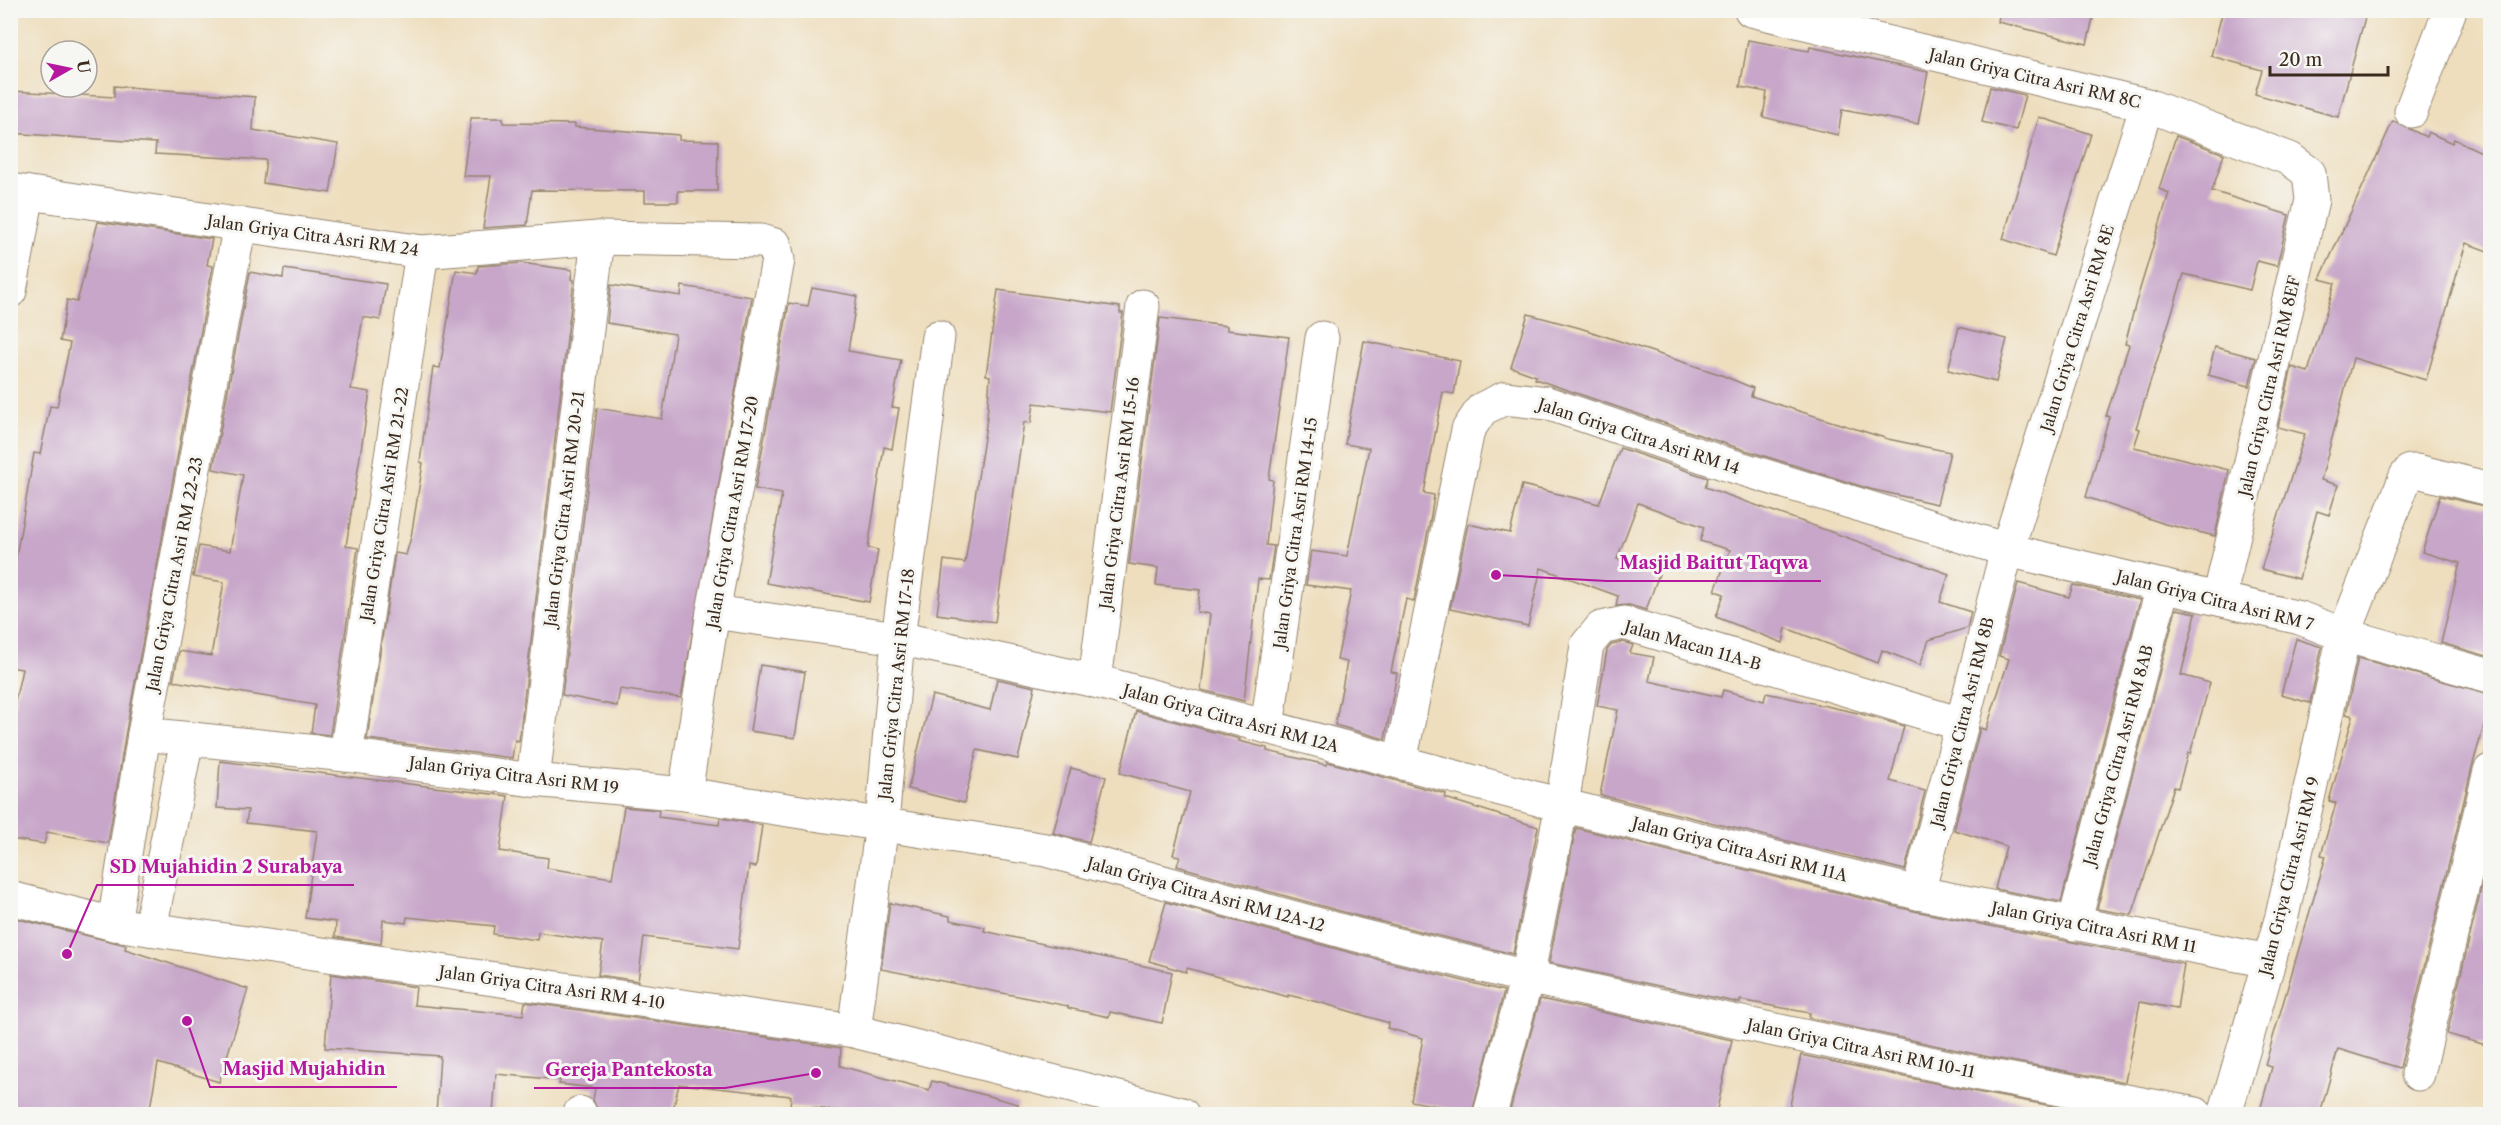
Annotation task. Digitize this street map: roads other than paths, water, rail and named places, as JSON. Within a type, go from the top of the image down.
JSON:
[{"type":"street","name":"Jalan Griya Citra Asri RM 8C","points":[[1751,10],[2147,105],[2290,159],[2309,173]]},
{"type":"street","points":[[2411,111],[2450,10]]},
{"type":"street","name":"Jalan Griya Citra Asri RM 8E","points":[[2007,550],[2147,105]]},
{"type":"street","name":"Jalan Griya Citra Asri RM 8EF","points":[[2219,599],[2312,200],[2309,173]]},
{"type":"street","points":[[10,291],[19,192]]},
{"type":"street","name":"Jalan Griya Citra Asri RM 24","points":[[19,192],[422,252],[598,238],[761,241]]},
{"type":"street","name":"Jalan Griya Citra Asri RM 22-23","points":[[114,924],[144,734],[240,224]]},
{"type":"street","name":"Jalan Griya Citra Asri RM 20-21","points":[[533,780],[598,238]]},
{"type":"street","name":"Jalan Griya Citra Asri RM 17-20","points":[[685,794],[713,612],[778,260],[775,245],[761,241]]},
{"type":"street","name":"Jalan Griya Citra Asri RM 21-22","points":[[346,755],[422,252]]},
{"type":"street","name":"Jalan Griya Citra Asri RM 15-16","points":[[1095,681],[1143,306]]},
{"type":"street","name":"Jalan Griya Citra Asri RM 17-18","points":[[854,1031],[882,825],[898,638],[938,337]]},
{"type":"street","name":"Jalan Griya Citra Asri RM 14-15","points":[[1267,727],[1323,338]]},
{"type":"street","name":"Jalan Griya Citra Asri RM 14","points":[[1400,762],[1468,430],[1482,409],[1505,398],[1547,403],[1724,463],[2007,550]]},
{"type":"street","name":"Jalan Griya Citra Asri RM 9","points":[[2225,1114],[2285,904],[2344,635],[2406,476],[2410,471],[2490,489]]},
{"type":"street","name":"Jalan Griya Citra Asri RM 7","points":[[2007,550],[2300,618],[2344,635],[2490,676]]},
{"type":"street","name":"Jalan Griya Citra Asri RM 8B","points":[[1918,893],[2007,550]]},
{"type":"street","name":"Jalan Griya Citra Asri RM 8AB","points":[[2073,924],[2163,586]]},
{"type":"street","name":"Jalan Griya Citra Asri RM 12A","points":[[713,612],[898,638],[1095,681],[1562,805]]},
{"type":"street","name":"Jalan Macan 11A-B","points":[[1490,1114],[1527,977],[1562,805],[1587,645],[1601,628],[1624,623],[1961,724]]},
{"type":"street","name":"Jalan Griya Citra Asri RM 19","points":[[144,734],[346,755],[533,780],[685,794],[882,825]]},
{"type":"street","points":[[150,929],[187,739]]},
{"type":"street","points":[[2418,1074],[2490,771]]},
{"type":"street","name":"Jalan Griya Citra Asri RM 11A","points":[[1562,805],[1918,893]]},
{"type":"street","name":"Jalan Griya Citra Asri RM 12A-12","points":[[882,825],[1046,850],[1353,934],[1527,977]]},
{"type":"street","name":"Jalan Griya Citra Asri RM 11","points":[[1918,893],[2269,961]]},
{"type":"street","name":"Jalan Griya Citra Asri RM 4-10","points":[[10,898],[114,924],[854,1031],[1094,1102],[1182,1114]]},
{"type":"street","name":"Jalan Griya Citra Asri RM 10-11","points":[[1527,977],[1985,1075],[2196,1114]]},
{"type":"place","name":"Masjid Baitut Taqwa","points":[[1496,575]]},
{"type":"place","name":"SD Mujahidin 2 Surabaya","points":[[67,954]]},
{"type":"place","name":"Masjid Mujahidin","points":[[187,1021]]},
{"type":"place","name":"Gereja Pantekosta","points":[[816,1073]]}]
